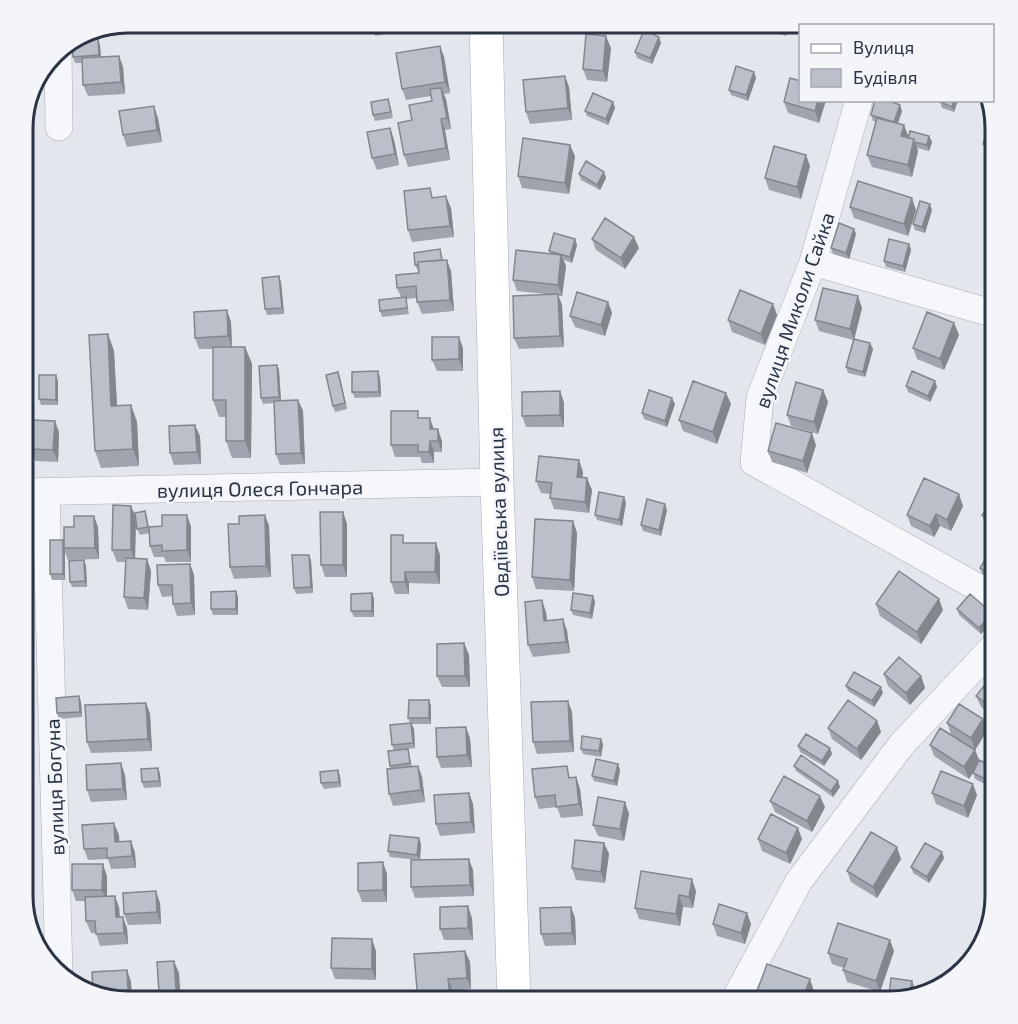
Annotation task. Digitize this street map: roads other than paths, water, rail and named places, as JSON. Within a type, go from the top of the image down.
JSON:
[{"type":"main road","name":"Овдіївська вулиця","points":[[486,33],[497,482],[514,991]]},
{"type":"street","points":[[58,64],[59,127]]},
{"type":"street","name":"вулиця Миколи Сайка","points":[[858,102],[813,262],[760,398],[754,462],[985,591]]},
{"type":"street","points":[[813,262],[985,311]]},
{"type":"street","name":"вулиця Олеся Гончара","points":[[34,492],[497,482]]},
{"type":"street","name":"вулиця Богуна","points":[[34,492],[58,960]]},
{"type":"street","points":[[740,991],[799,881],[902,744],[985,657]]}]
